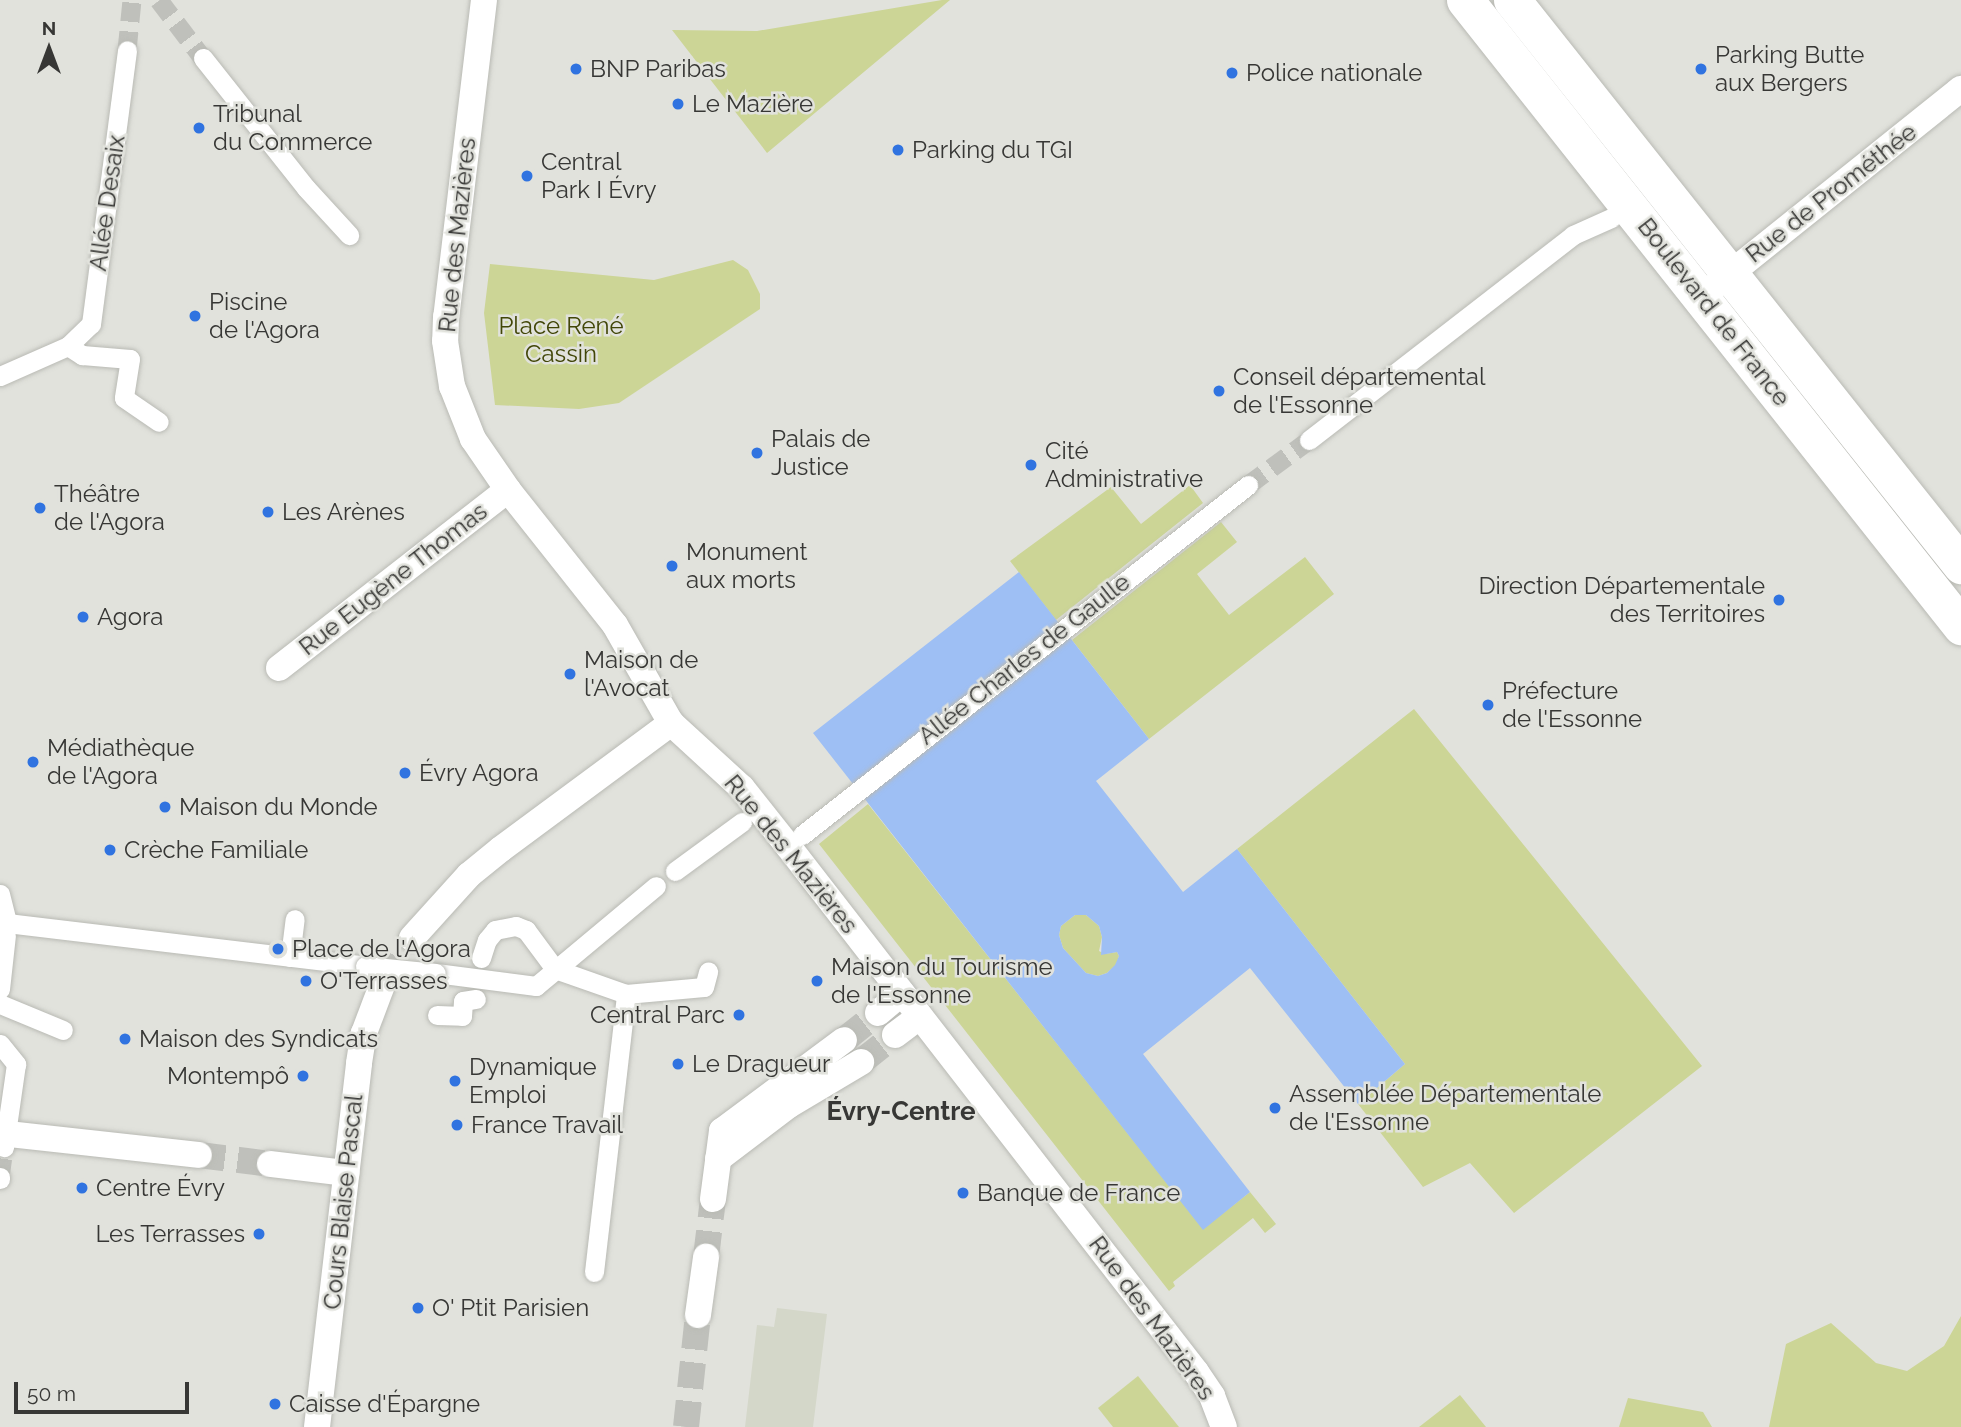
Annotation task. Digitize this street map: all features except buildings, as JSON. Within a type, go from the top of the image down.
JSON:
[{"type":"main road","name":"Boulevard de France","points":[[1465,0],[1715,286],[1826,393],[1961,565]]},
{"type":"main road","name":"Boulevard de France","points":[[1512,0],[1961,626]]},
{"type":"street","name":"Rue des Mazières","points":[[484,0],[445,341],[457,405],[473,439],[508,490],[615,625],[671,723],[741,788],[1196,1372],[1212,1396],[1224,1427]]},
{"type":"street","name":"Allée Desaix","points":[[68,345],[91,324],[127,50]]},
{"type":"street","points":[[203,58],[306,188],[349,236]]},
{"type":"street","name":"Rue de Prométhée","points":[[1715,286],[1961,89]]},
{"type":"street","points":[[1309,440],[1573,236],[1611,218]]},
{"type":"street","points":[[0,376],[68,345],[82,355],[130,359],[124,398],[159,422]]},
{"type":"street","name":"Allée Charles de Gaulle","points":[[802,835],[1062,628],[1248,485]]},
{"type":"street","name":"Rue Eugène Thomas","points":[[279,668],[508,490]]},
{"type":"street","points":[[412,938],[469,875],[671,723]]},
{"type":"street","points":[[675,871],[742,822]]},
{"type":"street","points":[[4,932],[290,957],[370,973],[436,973],[536,986],[651,890]]},
{"type":"street","points":[[0,894],[4,932],[0,989]]},
{"type":"street","points":[[290,957],[295,919]]},
{"type":"street","points":[[481,958],[487,940],[495,930],[516,926],[526,930],[555,969],[626,995],[704,987],[708,972]]},
{"type":"street","name":"Cours Blaise Pascal","points":[[317,1427],[370,973]]},
{"type":"street","points":[[878,1013],[902,993]]},
{"type":"street","points":[[594,1272],[626,995]]},
{"type":"street","points":[[437,1015],[462,1016],[463,1002],[476,999]]},
{"type":"street","points":[[0,1004],[63,1030]]},
{"type":"street","points":[[895,1035],[920,1016]]},
{"type":"street","points":[[713,1199],[722,1131],[844,1040]]},
{"type":"street","points":[[0,1044],[16,1064],[4,1138],[199,1156]]},
{"type":"street","points":[[718,1159],[789,1105],[861,1062]]},
{"type":"street","points":[[270,1164],[346,1172]]},
{"type":"street","points":[[698,1315],[706,1257]]},
{"type":"shaded area","points":[[777,1308],[827,1314],[813,1427],[745,1427],[757,1325],[774,1327]]},
{"type":"green space","points":[[950,0],[767,153],[672,30],[757,31]]},
{"type":"green space","name":"Place René Cassin","points":[[733,260],[748,270],[760,294],[760,309],[619,403],[579,409],[495,405],[484,313],[490,264],[654,280]]},
{"type":"green space","points":[[1190,485],[1203,503],[1056,620],[1010,561],[1111,487],[1141,524]]},
{"type":"green space","points":[[1221,522],[1237,542],[1197,574],[1229,615],[1305,557],[1334,594],[1149,739],[1072,640]]},
{"type":"green space","points":[[1414,709],[1702,1066],[1514,1213],[1470,1163],[1423,1187],[1358,1104],[1405,1064],[1237,849]]},
{"type":"green space","points":[[868,804],[1203,1229],[1250,1192],[1276,1224],[1265,1233],[1253,1218],[1173,1282],[1175,1286],[1169,1291],[819,844]]},
{"type":"green space","points":[[1075,915],[1086,915],[1099,926],[1102,937],[1099,951],[1105,954],[1117,952],[1119,956],[1116,965],[1107,973],[1098,976],[1086,973],[1063,948],[1059,935],[1061,926]]},
{"type":"green space","points":[[1961,1316],[1961,1427],[1769,1427],[1786,1344],[1831,1323],[1876,1363],[1907,1371],[1944,1346]]},
{"type":"green space","points":[[1138,1376],[1179,1427],[1113,1427],[1098,1408]]},
{"type":"green space","points":[[1460,1395],[1486,1427],[1419,1427]]},
{"type":"green space","points":[[1628,1398],[1703,1412],[1712,1427],[1619,1427]]},
{"type":"water","points":[[1019,572],[1149,739],[1096,781],[1183,892],[1237,849],[1405,1064],[1358,1104],[1250,968],[1143,1054],[1250,1192],[1203,1230],[813,733]],"holes":[[[1075,915],[1086,915],[1099,926],[1102,937],[1101,955],[1117,952],[1119,956],[1107,973],[1098,976],[1086,973],[1063,948],[1059,935],[1061,926]]]},
{"type":"tunnel","points":[[127,50],[132,0]]},
{"type":"tunnel","points":[[159,0],[203,58]]},
{"type":"tunnel","points":[[1248,485],[1309,440]]},
{"type":"tunnel","points":[[384,980],[412,938]]},
{"type":"tunnel","points":[[844,1040],[878,1013]]},
{"type":"tunnel","points":[[861,1062],[895,1035]]},
{"type":"tunnel","points":[[0,1177],[4,1147]]},
{"type":"tunnel","points":[[199,1155],[270,1164]]},
{"type":"tunnel","points":[[706,1257],[713,1199]]},
{"type":"tunnel","points":[[686,1427],[698,1315]]},
{"type":"place","name":"BNP Paribas","points":[[576,69]]},
{"type":"place","name":"Parking Butte aux Bergers","points":[[1701,69]]},
{"type":"place","name":"Police nationale","points":[[1232,73]]},
{"type":"place","name":"Le Mazière","points":[[678,104]]},
{"type":"place","name":"Tribunal du Commerce","points":[[199,128]]},
{"type":"place","name":"Parking du TGI","points":[[898,150]]},
{"type":"place","name":"Central Park I Évry","points":[[527,176]]},
{"type":"place","name":"Piscine de l'Agora","points":[[195,316]]},
{"type":"place","name":"Conseil départemental de l'Essonne","points":[[1219,391]]},
{"type":"place","name":"Palais de Justice","points":[[757,453]]},
{"type":"place","name":"Cité Administrative","points":[[1031,465]]},
{"type":"place","name":"Théâtre de l'Agora","points":[[40,508]]},
{"type":"place","name":"Les Arènes","points":[[268,512]]},
{"type":"place","name":"Monument aux morts","points":[[672,566]]},
{"type":"place","name":"Direction Départementale des Territoires","points":[[1779,600]]},
{"type":"place","name":"Agora","points":[[83,617]]},
{"type":"place","name":"Maison de l'Avocat","points":[[570,674]]},
{"type":"place","name":"Préfecture de l'Essonne","points":[[1488,705]]},
{"type":"place","name":"Médiathèque de l'Agora","points":[[33,762]]},
{"type":"place","name":"Évry Agora","points":[[405,773]]},
{"type":"place","name":"Maison du Monde","points":[[165,807]]},
{"type":"place","name":"Crèche Familiale","points":[[110,850]]},
{"type":"place","name":"Place de l'Agora","points":[[278,949]]},
{"type":"place","name":"O'Terrasses","points":[[306,981]]},
{"type":"place","name":"Maison du Tourisme de l'Essonne","points":[[817,981]]},
{"type":"place","name":"Central Parc","points":[[739,1015]]},
{"type":"place","name":"Maison des Syndicats","points":[[125,1039]]},
{"type":"place","name":"Le Dragueur","points":[[678,1064]]},
{"type":"place","name":"Montempô","points":[[303,1076]]},
{"type":"place","name":"Dynamique Emploi","points":[[455,1081]]},
{"type":"place","name":"Assemblée Départementale de l'Essonne","points":[[1275,1108]]},
{"type":"place","name":"France Travail","points":[[457,1125]]},
{"type":"place","name":"Centre Évry","points":[[82,1188]]},
{"type":"place","name":"Banque de France","points":[[963,1193]]},
{"type":"place","name":"Les Terrasses","points":[[259,1234]]},
{"type":"place","name":"O' Ptit Parisien","points":[[418,1308]]},
{"type":"place","name":"Caisse d'Épargne","points":[[275,1404]]},
{"type":"district","name":"Évry-Centre","points":[[901,1112]]}]
